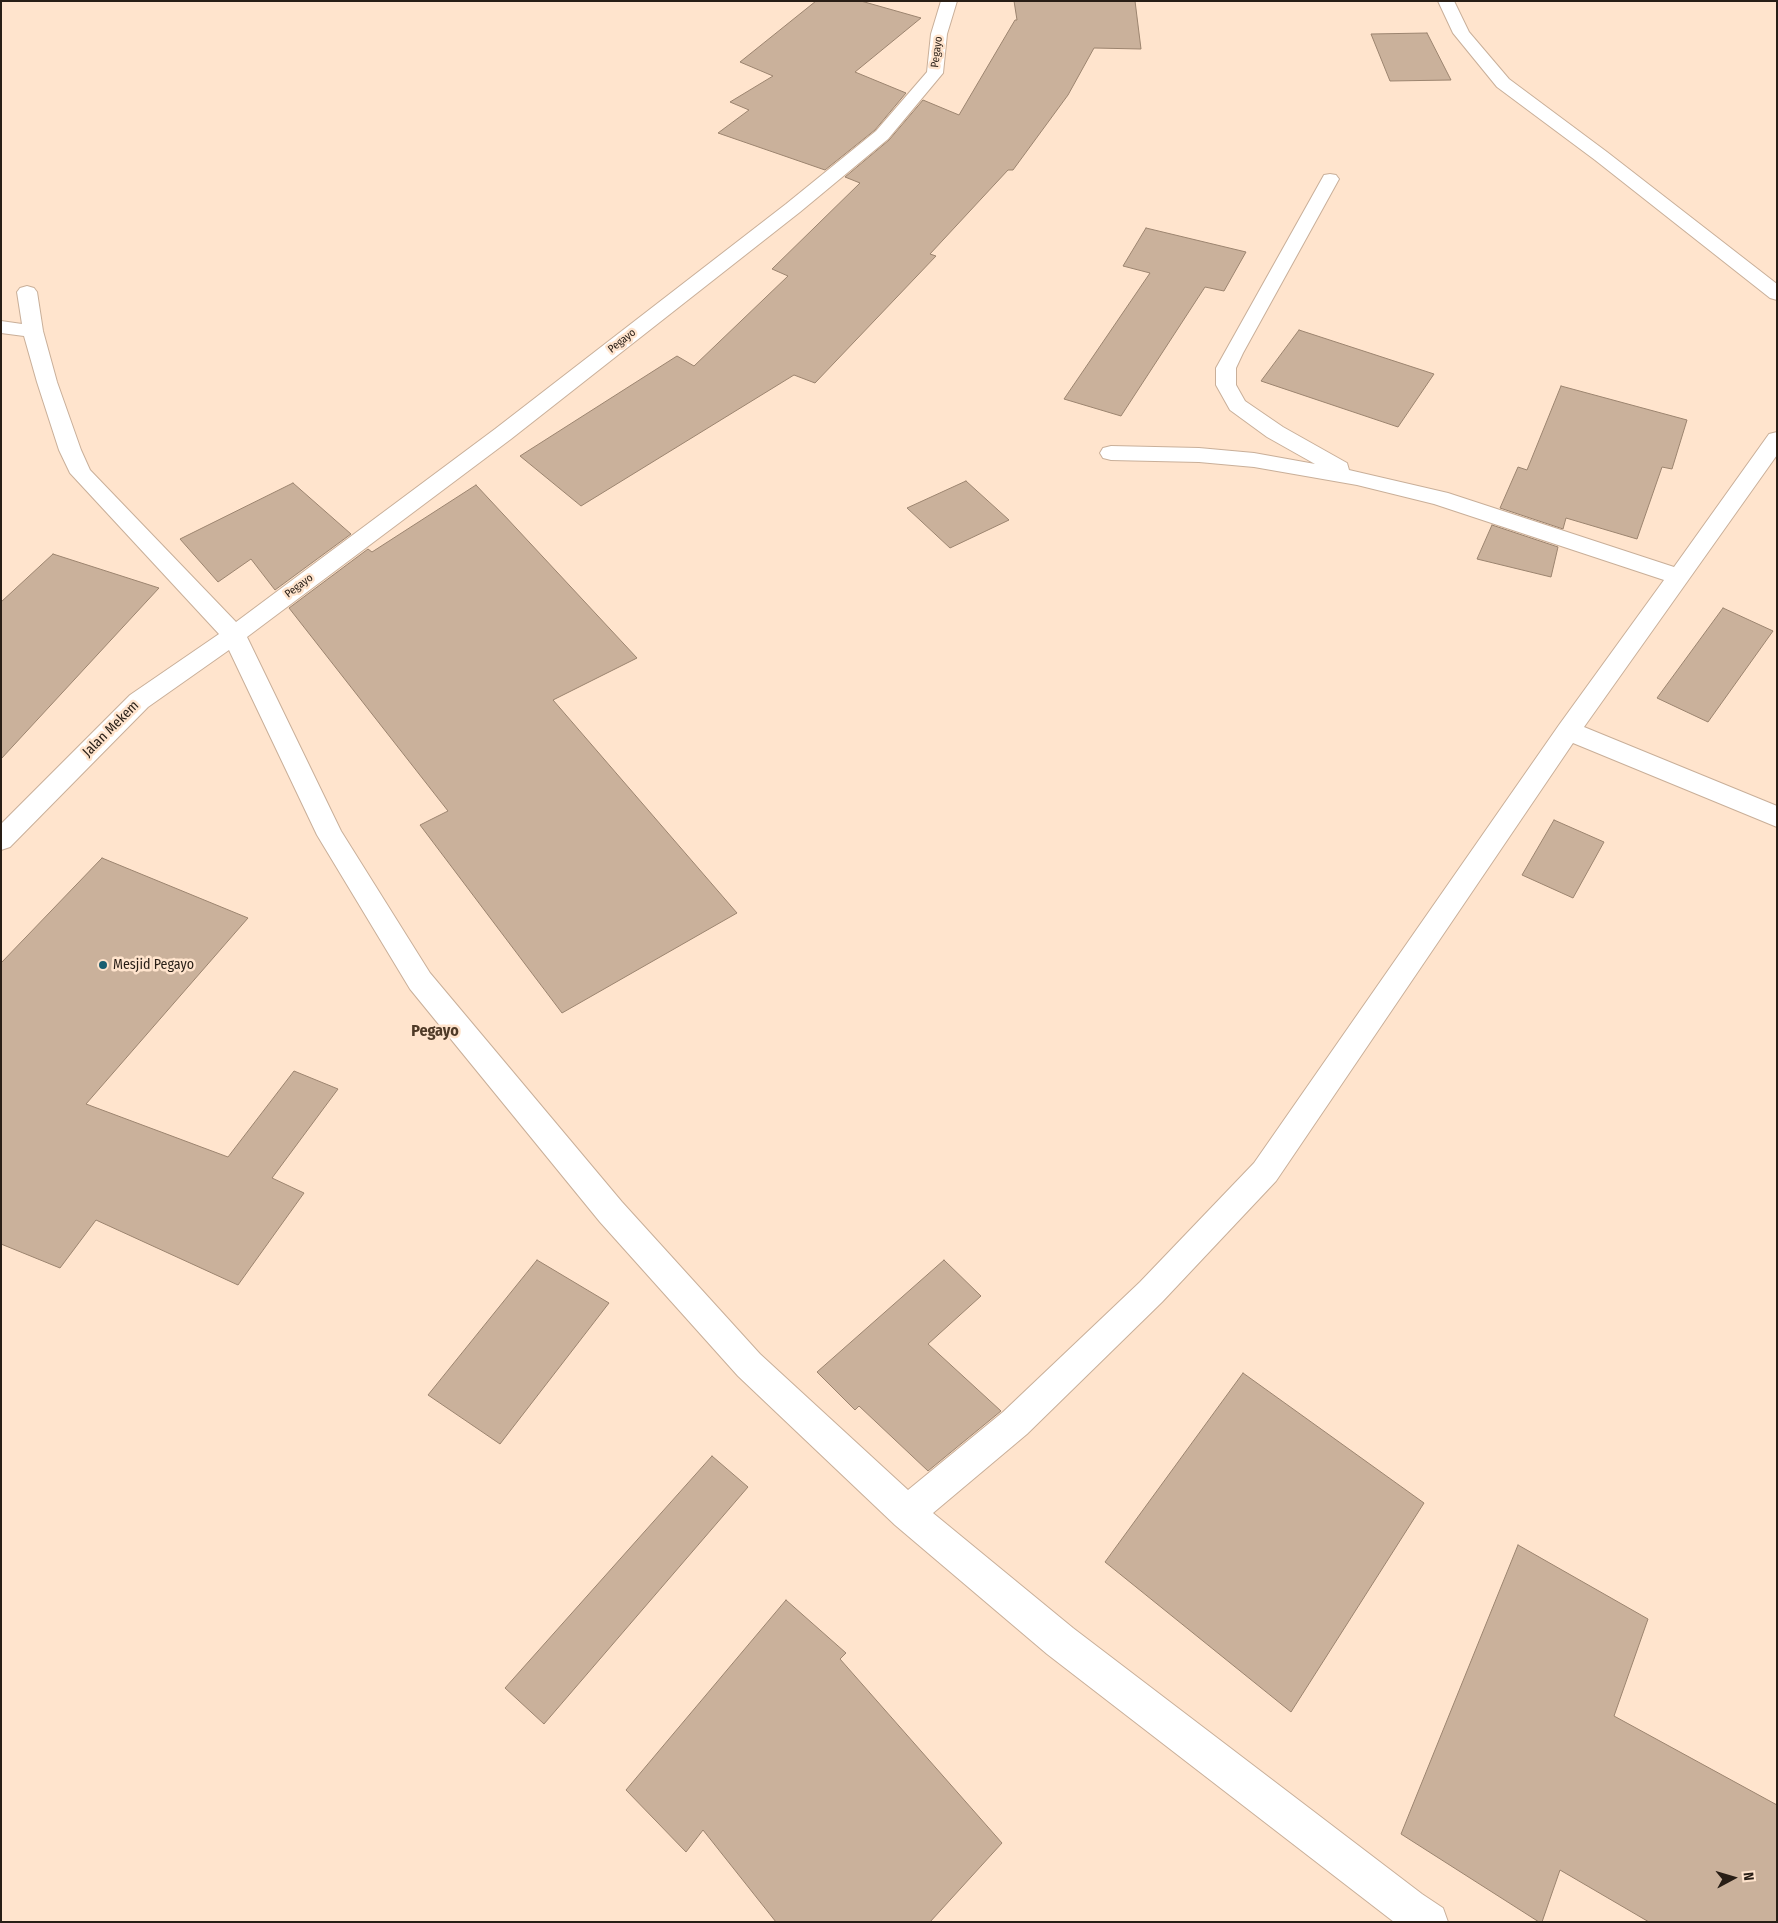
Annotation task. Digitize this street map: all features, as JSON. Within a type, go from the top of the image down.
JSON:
[{"type":"street","name":"Pegayo","points":[[234,635],[503,434],[793,208],[882,135],[935,73],[939,34],[949,1]]},
{"type":"street","points":[[1446,1],[1461,33],[1503,82],[1777,294]]},
{"type":"street","points":[[1330,179],[1226,368],[1226,384],[1237,405],[1275,432],[1357,478]]},
{"type":"street","points":[[27,292],[33,331],[47,382],[70,450],[81,473],[234,635],[330,835],[420,981],[611,1212],[749,1366],[907,1513],[1060,1641],[1413,1917]]},
{"type":"street","points":[[1,327],[33,331]]},
{"type":"street","points":[[907,1513],[1015,1423],[1151,1292],[1265,1172],[1568,731],[1777,439]]},
{"type":"street","points":[[1111,453],[1199,455],[1254,460],[1357,478],[1440,498],[1678,576]]},
{"type":"street","name":"Jalan Mekem","points":[[1,840],[139,701],[234,635]]},
{"type":"street","points":[[1568,731],[1777,817]]},
{"type":"building","points":[[816,1],[861,1],[921,18],[855,72],[906,93],[875,130],[825,170],[718,133],[749,110],[730,102],[773,76],[740,62]]},
{"type":"building","points":[[1014,1],[1135,1],[1141,49],[1094,48],[1068,95],[1013,170],[1008,170],[930,254],[936,256],[815,383],[794,375],[581,506],[520,456],[677,356],[694,366],[788,276],[772,269],[860,183],[845,177],[889,140],[923,100],[959,115],[1015,20],[1017,20]]},
{"type":"building","points":[[1427,33],[1451,80],[1390,81],[1371,34]]},
{"type":"building","points":[[1146,228],[1246,252],[1224,291],[1205,287],[1121,416],[1064,399],[1150,273],[1123,266]]},
{"type":"building","points":[[1299,330],[1434,374],[1398,427],[1261,381]]},
{"type":"building","points":[[1561,386],[1687,420],[1672,469],[1662,467],[1637,539],[1566,518],[1563,529],[1500,508],[1518,467],[1527,470]]},
{"type":"building","points":[[966,481],[1009,520],[950,548],[907,508]]},
{"type":"building","points":[[293,483],[351,534],[275,590],[251,559],[218,582],[180,539]]},
{"type":"building","points":[[476,485],[637,658],[553,700],[737,913],[562,1013],[420,825],[448,811],[289,608],[368,549],[372,552]]},
{"type":"building","points":[[1492,525],[1558,547],[1551,577],[1477,559]]},
{"type":"building","points":[[53,554],[159,588],[1,759],[1,602]]},
{"type":"building","points":[[1723,608],[1773,631],[1708,722],[1657,698]]},
{"type":"building","points":[[1554,820],[1604,842],[1573,898],[1522,875]]},
{"type":"building","points":[[102,858],[248,918],[86,1104],[228,1157],[294,1071],[338,1089],[272,1178],[304,1193],[238,1285],[96,1220],[60,1268],[1,1244],[1,963]]},
{"type":"building","points":[[537,1260],[609,1303],[500,1444],[428,1395]]},
{"type":"building","points":[[944,1260],[981,1296],[928,1344],[1001,1411],[928,1471],[859,1406],[855,1410],[817,1372]]},
{"type":"building","points":[[1243,1373],[1424,1503],[1291,1712],[1105,1562]]},
{"type":"building","points":[[712,1456],[748,1487],[544,1724],[505,1688]]},
{"type":"building","points":[[1518,1545],[1648,1619],[1614,1716],[1777,1805],[1777,1922],[1649,1922],[1560,1870],[1542,1922],[1539,1922],[1401,1834]]},
{"type":"building","points":[[786,1600],[846,1653],[840,1659],[1002,1843],[930,1922],[776,1922],[703,1830],[686,1852],[626,1790]]},
{"type":"place","name":"Mesjid Pegayo","points":[[103,965]]},
{"type":"district","name":"Pegayo","points":[[435,1032]]}]
